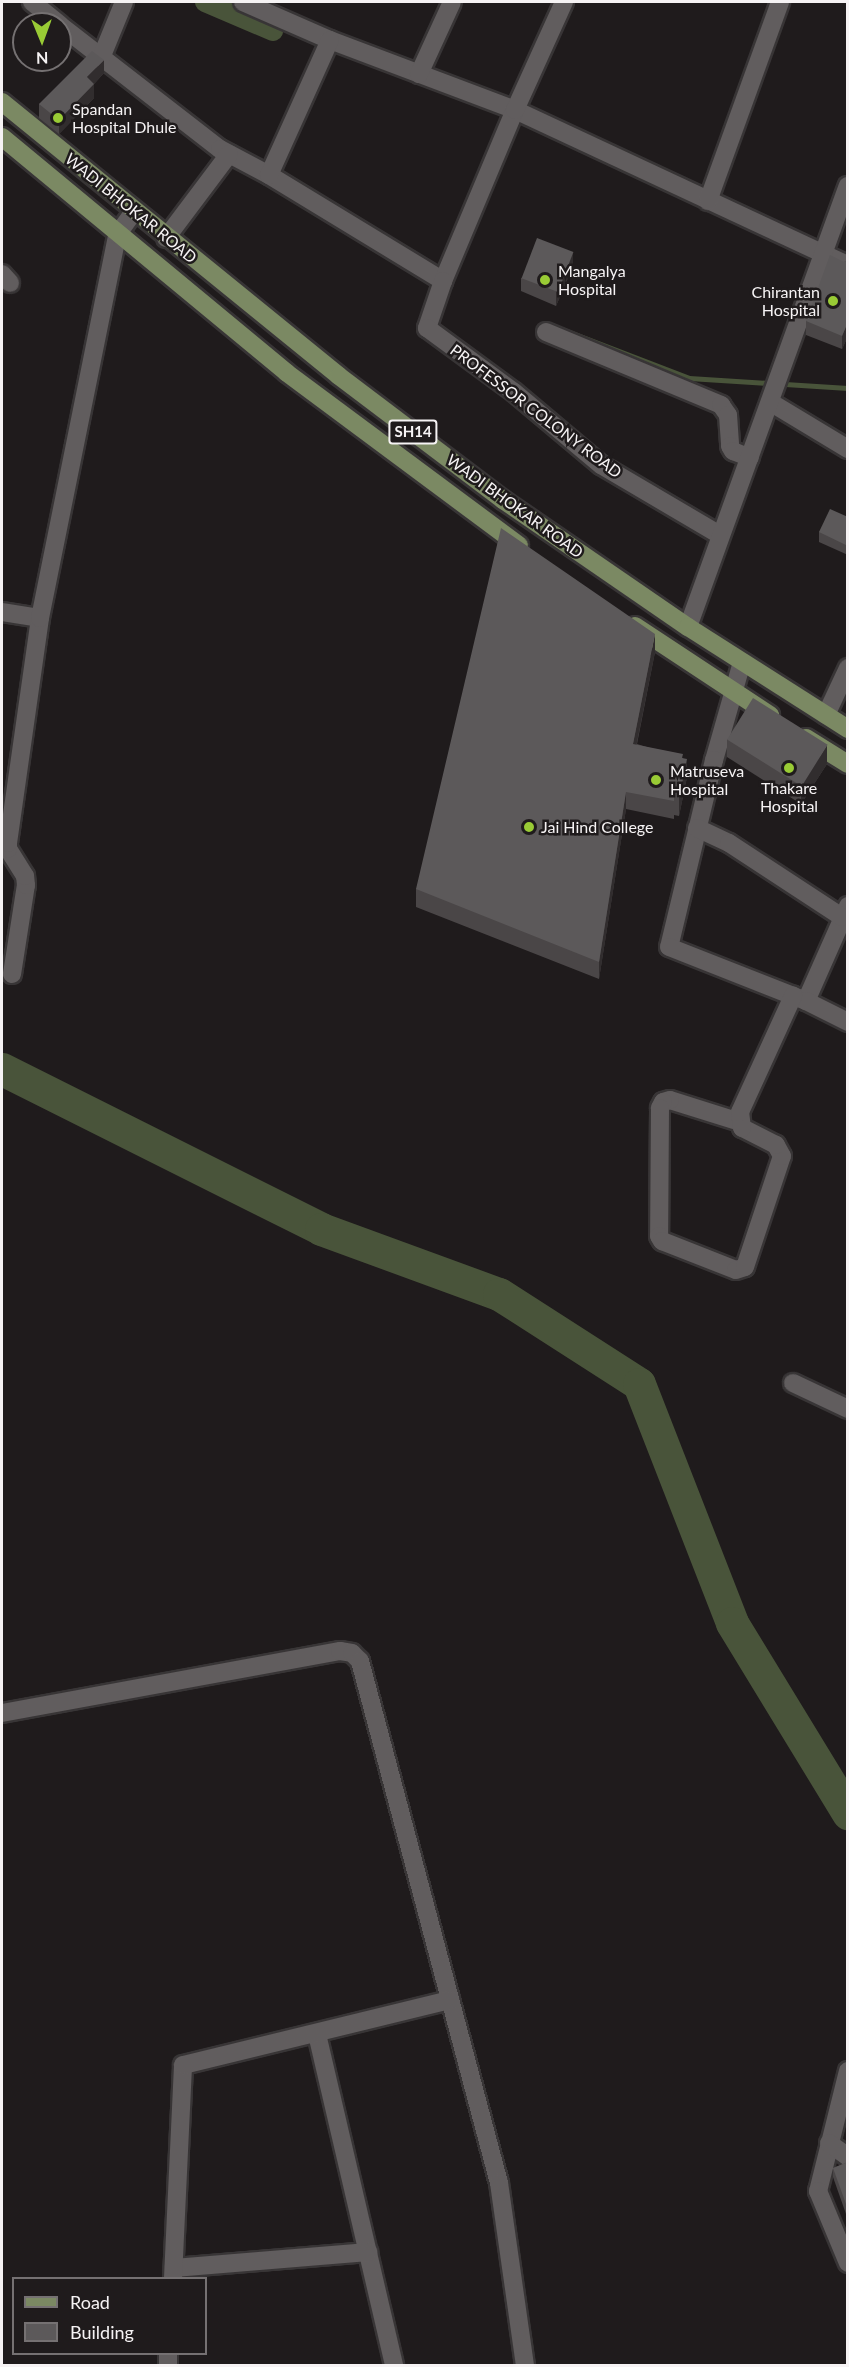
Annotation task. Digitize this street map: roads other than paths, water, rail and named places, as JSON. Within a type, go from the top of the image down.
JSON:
[{"type":"main road","name":"WADI BHOKAR ROAD","points":[[2,102],[166,238],[307,350],[503,500],[688,627],[848,729]]},
{"type":"main road","name":"WADI BHOKAR ROAD","points":[[2,137],[117,235],[287,373],[532,554]]},
{"type":"main road","points":[[287,373],[307,350]]},
{"type":"main road","points":[[620,615],[733,692],[848,764]]},
{"type":"street","points":[[32,2],[45,12]]},
{"type":"street","points":[[100,58],[124,2]]},
{"type":"street","points":[[243,2],[330,40],[515,110],[823,255],[848,264]]},
{"type":"street","points":[[419,74],[452,2]]},
{"type":"street","points":[[72,34],[100,58],[230,154],[269,175],[443,281],[515,110],[564,2]]},
{"type":"street","points":[[708,201],[780,2]]},
{"type":"street","points":[[269,175],[330,40]]},
{"type":"street","points":[[166,238],[230,154]]},
{"type":"street","points":[[688,627],[848,186]]},
{"type":"street","points":[[12,974],[26,885],[25,876],[7,846],[40,618],[117,235],[134,212]]},
{"type":"street","name":"PROFESSOR COLONY ROAD","points":[[443,281],[427,328],[514,392],[601,465],[720,536]]},
{"type":"street","points":[[546,332],[721,405],[728,415],[730,446],[733,451],[750,458]]},
{"type":"street","points":[[772,398],[848,449]]},
{"type":"street","points":[[2,612],[40,618]]},
{"type":"street","points":[[742,662],[669,947],[800,998],[848,1022]]},
{"type":"street","points":[[826,715],[848,668]]},
{"type":"street","points":[[698,828],[729,843],[845,911],[740,1113],[742,1128],[776,1145],[782,1156],[745,1267],[736,1270],[662,1241],[659,1236],[660,1108],[663,1102],[670,1100],[740,1122]]},
{"type":"street","points":[[793,1383],[848,1409]]},
{"type":"street","points":[[2,1713],[340,1651],[352,1653],[360,1661],[499,2183],[525,2366]]},
{"type":"street","points":[[368,2252],[174,2273],[183,2065],[450,2001]]},
{"type":"street","points":[[317,2034],[394,2366]]},
{"type":"street","points":[[848,2071],[818,2196],[848,2263]]},
{"type":"street","points":[[829,2143],[848,2157]]},
{"type":"waterway","points":[[205,2],[273,31]]},
{"type":"waterway","points":[[559,328],[689,378],[848,388]]},
{"type":"waterway","points":[[2,1069],[321,1229],[499,1294],[639,1384],[732,1623],[848,1813]]},
{"type":"place","name":"Spandan Hospital Dhule","points":[[58,118]]},
{"type":"place","name":"Mangalya Hospital","points":[[545,280]]},
{"type":"place","name":"Chirantan Hospital","points":[[833,301]]},
{"type":"place","name":"Thakare Hospital","points":[[789,768]]},
{"type":"place","name":"Matruseva Hospital","points":[[656,780]]},
{"type":"place","name":"Jai Hind College","points":[[529,827]]}]
